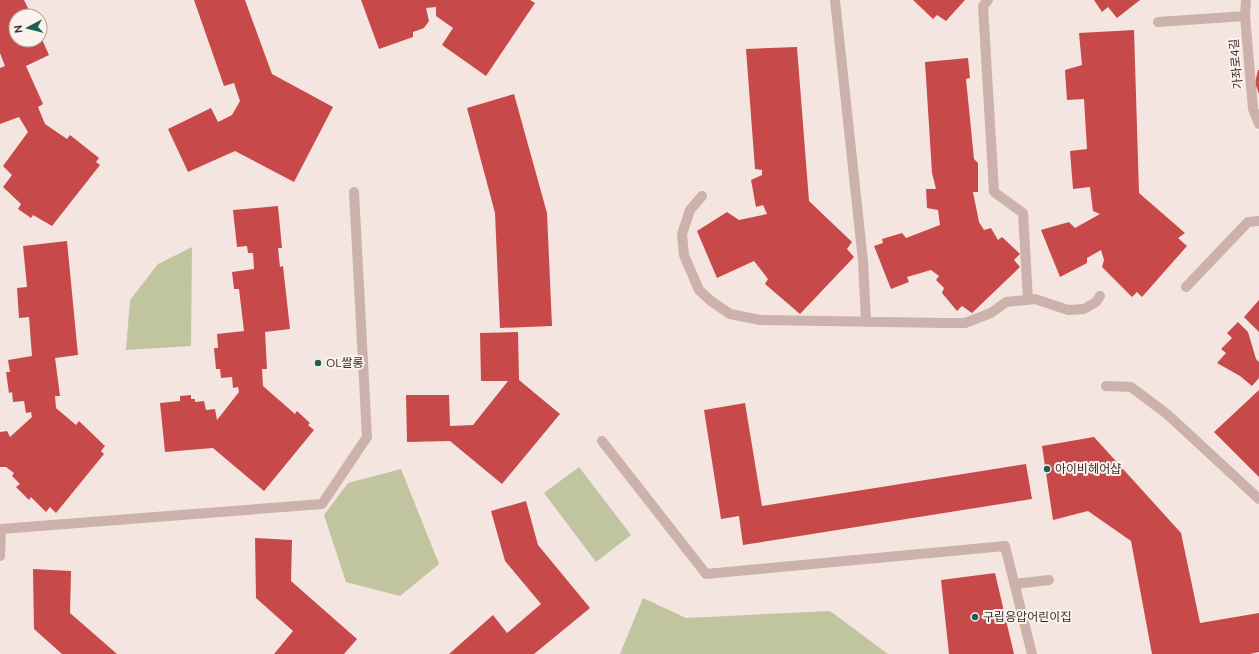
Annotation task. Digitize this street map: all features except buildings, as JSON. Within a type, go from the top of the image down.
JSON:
[{"type":"street","points":[[835,0],[863,261],[866,321]]},
{"type":"street","points":[[988,0],[983,6],[994,192],[1023,212],[1028,300]]},
{"type":"street","name":"가좌로4길","points":[[1246,0],[1245,16],[1252,109],[1259,124]]},
{"type":"street","points":[[1158,22],[1245,16]]},
{"type":"street","points":[[0,556],[1,530],[322,504],[368,437],[354,192]]},
{"type":"street","points":[[702,196],[690,210],[682,234],[684,255],[699,290],[710,302],[730,314],[760,320],[965,323],[991,313],[1006,302],[1035,298],[1068,310],[1084,309],[1096,302],[1100,296]]},
{"type":"street","points":[[1186,287],[1248,222],[1259,221]]},
{"type":"street","points":[[1106,386],[1131,387],[1167,414],[1259,499]]},
{"type":"street","points":[[602,441],[706,574],[1005,546],[1032,654]]},
{"type":"street","points":[[1014,584],[1049,580]]},
{"type":"green space","points":[[192,247],[191,346],[126,350],[130,300],[158,264]]},
{"type":"green space","points":[[579,467],[631,535],[596,562],[544,493]]},
{"type":"green space","points":[[401,469],[439,564],[400,596],[346,582],[324,515],[348,483]]},
{"type":"green space","points":[[643,598],[686,618],[830,611],[888,654],[620,654]]},
{"type":"place","name":"OL쌀롱","points":[[318,363]]},
{"type":"place","name":"아이비헤어샵","points":[[1047,469]]},
{"type":"place","name":"구립응압어린이집","points":[[975,617]]}]
